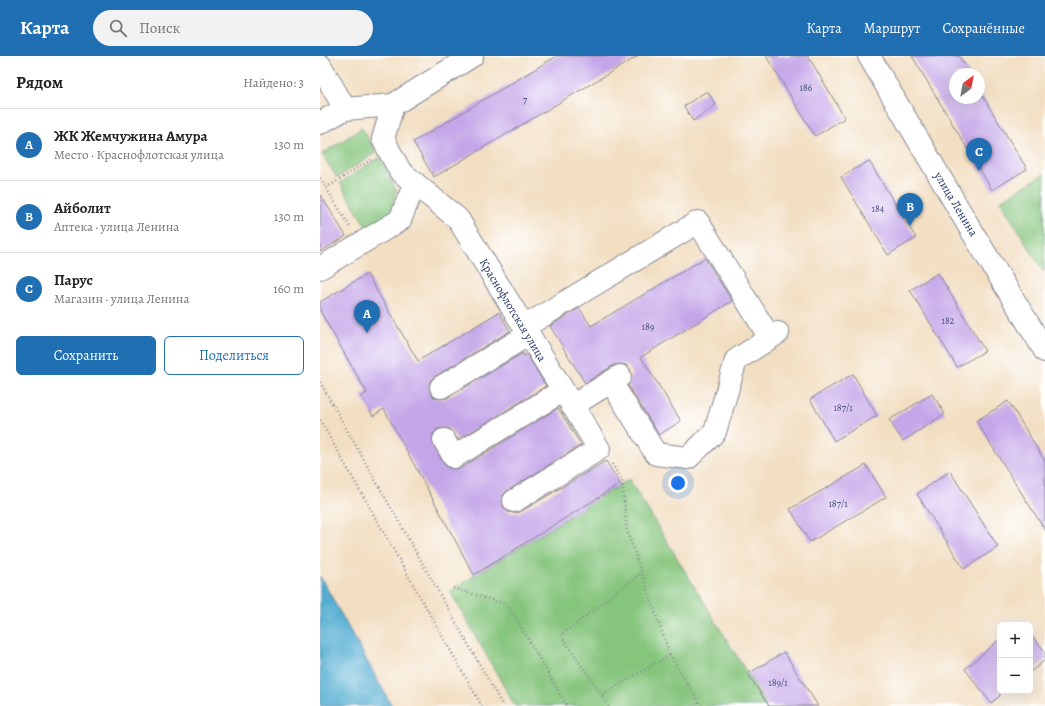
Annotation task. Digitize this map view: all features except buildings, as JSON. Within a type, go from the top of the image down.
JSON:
[{"type":"street","name":"улица Ленина","points":[[869,56],[971,230],[1045,349]]},
{"type":"street","points":[[320,123],[345,109],[393,105],[462,59]]},
{"type":"street","points":[[320,65],[345,109]]},
{"type":"street","name":"Краснофлотская улица","points":[[393,105],[383,139],[400,171],[458,219],[598,449]]},
{"type":"street","points":[[320,268],[400,220],[415,183]]},
{"type":"street","points":[[441,387],[526,331],[698,222],[774,336],[736,360],[715,432],[688,458],[656,454],[615,379],[567,399],[454,457],[444,440]]},
{"type":"street","points":[[514,501],[598,449]]},
{"type":"path","points":[[326,188],[374,158]]},
{"type":"path","points":[[320,178],[360,245]]},
{"type":"path","points":[[320,382],[503,706]]},
{"type":"path","points":[[320,420],[482,706]]},
{"type":"path","points":[[598,449],[608,456],[622,482],[627,531],[641,573],[670,655],[701,706]]},
{"type":"path","points":[[609,706],[603,694],[561,635],[641,573]]},
{"type":"path","points":[[453,588],[508,605],[567,706]]},
{"type":"path","points":[[603,694],[670,655]]},
{"type":"green space","points":[[362,128],[377,152],[337,178],[322,154]]},
{"type":"green space","points":[[380,157],[396,190],[391,217],[368,230],[340,183]]},
{"type":"green space","points":[[1044,174],[1045,175],[1044,272],[1000,201]]},
{"type":"green space","points":[[629,479],[767,706],[515,706],[450,591]]},
{"type":"water","points":[[320,576],[392,706],[320,706]]},
{"type":"place","name":"Парус","points":[[979,171]]},
{"type":"place","name":"Айболит","points":[[910,226]]},
{"type":"place","name":"ЖК Жемчужина Амура","points":[[367,333]]}]
